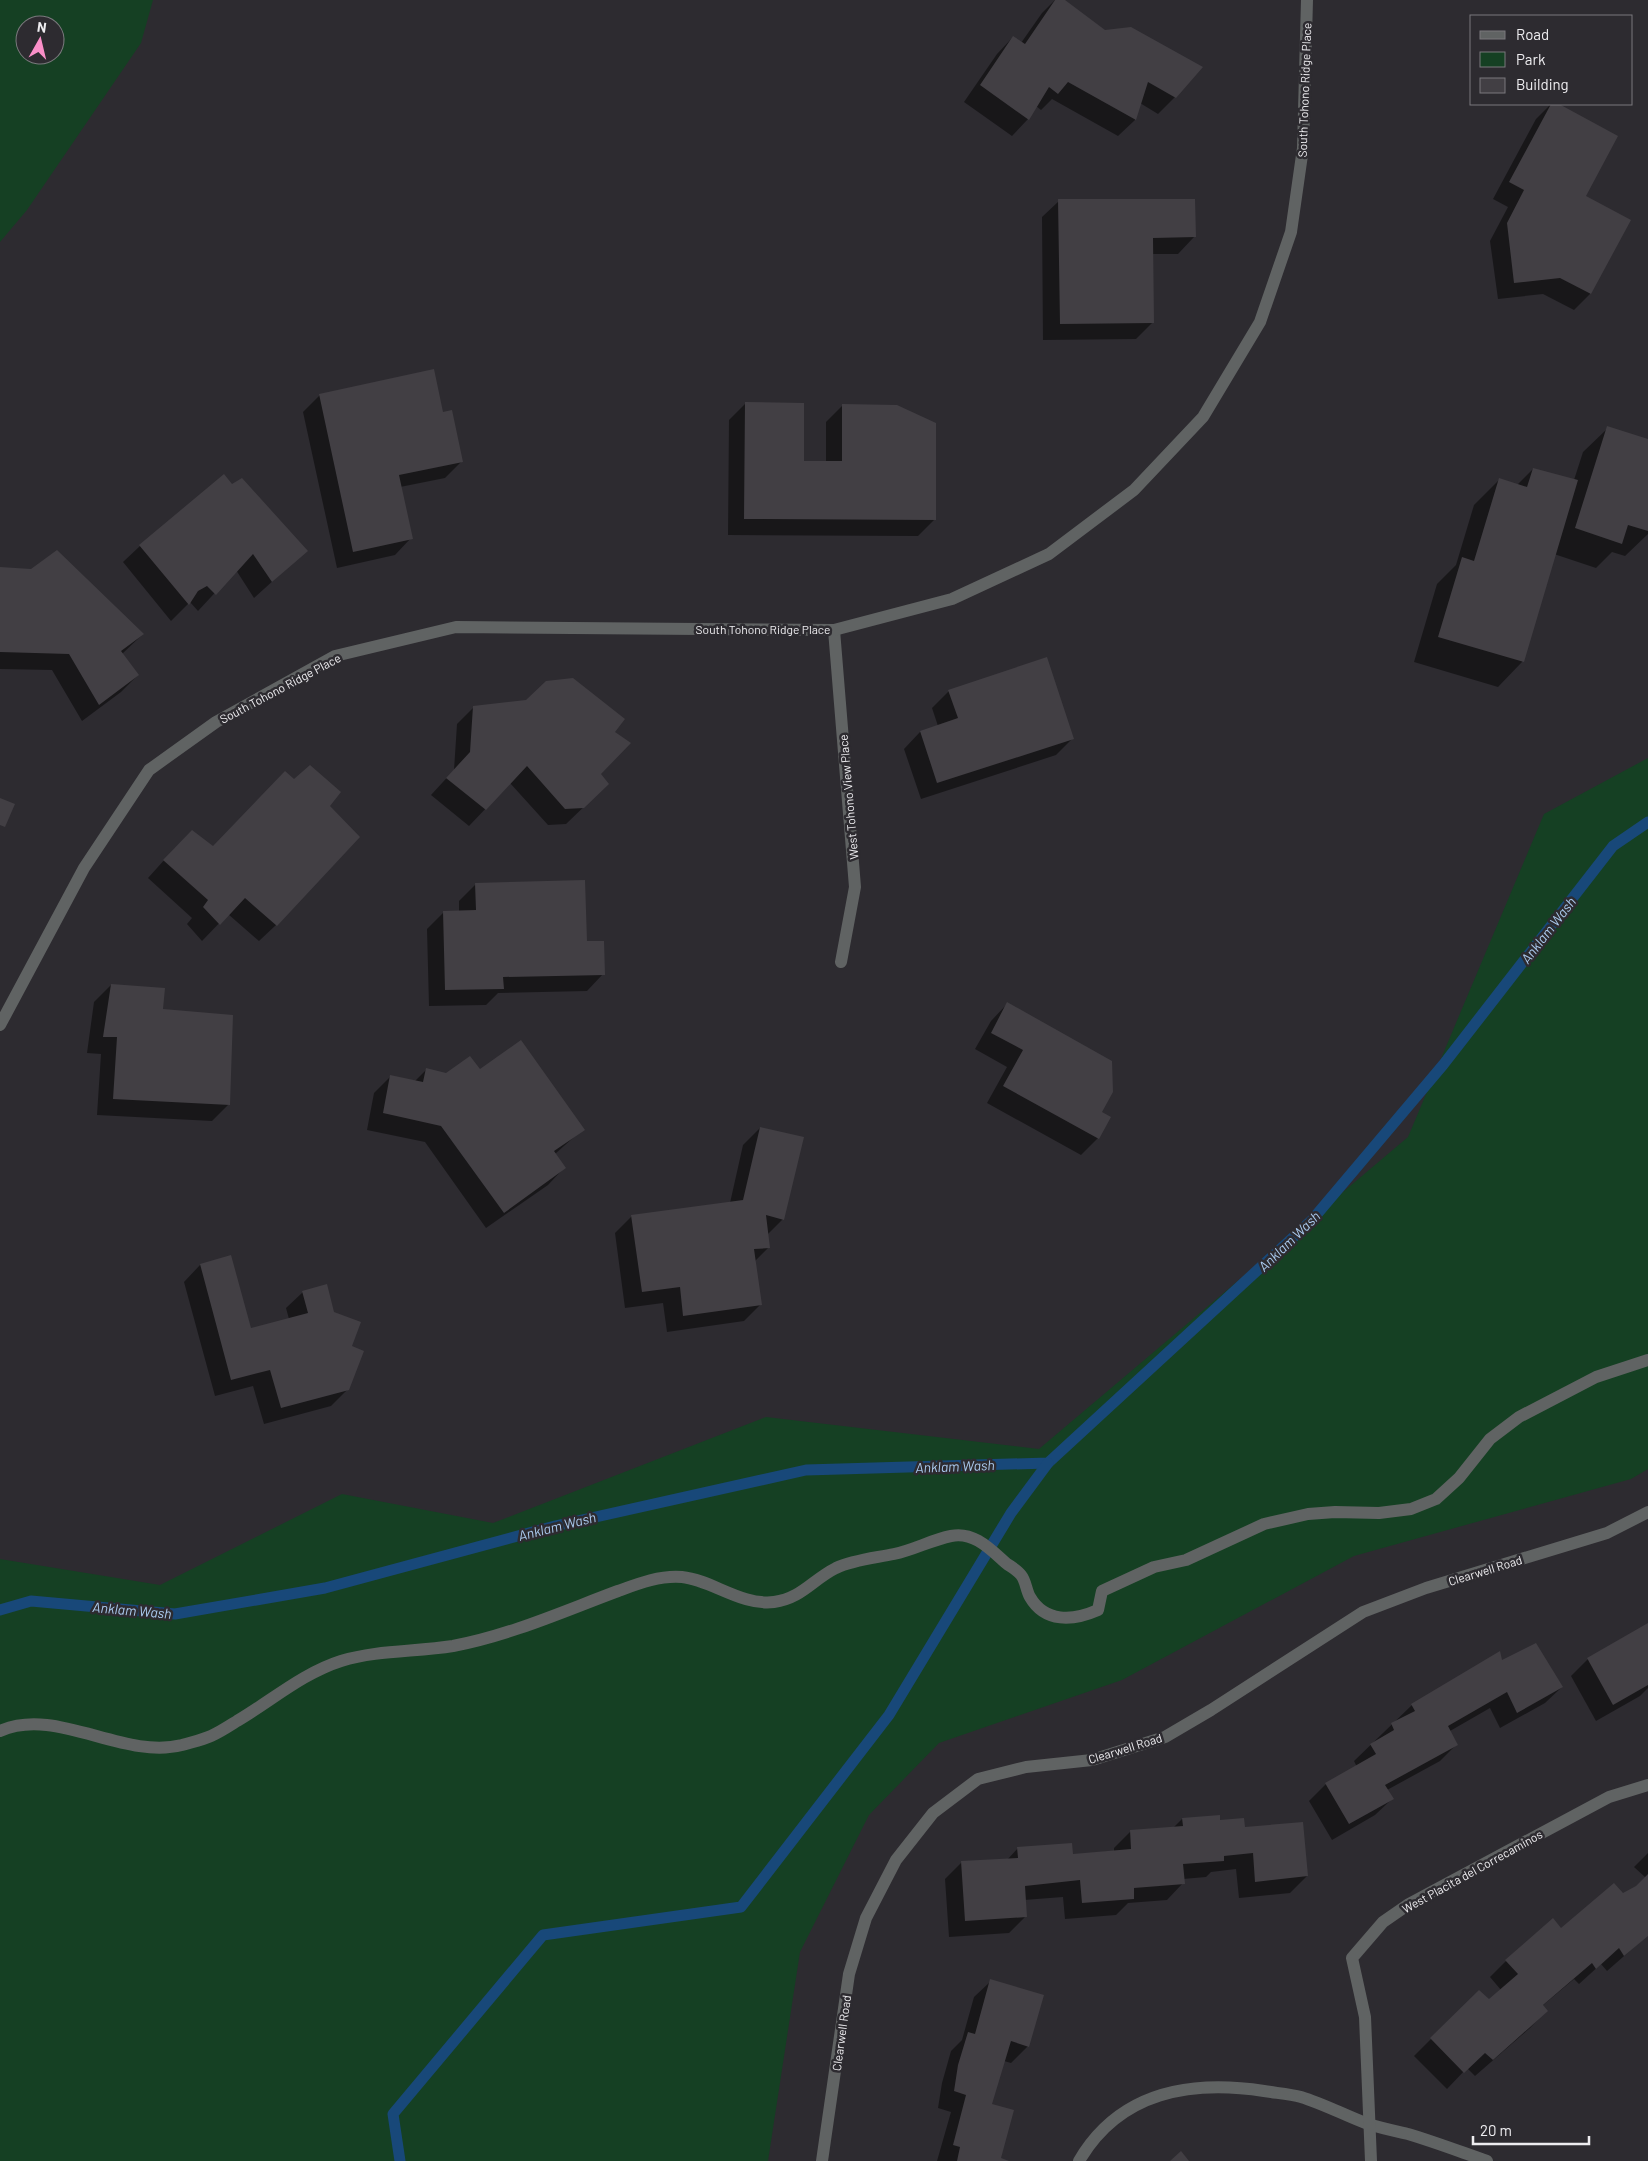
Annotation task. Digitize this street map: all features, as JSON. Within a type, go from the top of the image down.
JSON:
[{"type":"street","name":"South Tohono Ridge Place","points":[[0,1025],[84,868],[149,770],[216,722],[335,656],[456,627],[834,630],[952,599],[1049,554],[1134,490],[1203,417],[1260,322],[1290,232],[1304,148],[1307,0]]},
{"type":"street","name":"West Tohono View Place","points":[[834,630],[855,887],[841,962]]},
{"type":"street","points":[[0,1731],[12,1725],[36,1725],[70,1730],[124,1743],[148,1746],[178,1746],[212,1736],[262,1706],[295,1683],[337,1662],[373,1653],[452,1646],[484,1639],[552,1618],[644,1581],[682,1577],[738,1597],[770,1602],[792,1598],[838,1567],[895,1554],[943,1537],[960,1534],[972,1537],[1023,1576],[1028,1595],[1040,1611],[1062,1618],[1079,1618],[1098,1610],[1102,1591],[1154,1567],[1186,1560],[1264,1524],[1308,1514],[1335,1512],[1379,1513],[1411,1509],[1436,1499],[1459,1478],[1490,1439],[1519,1417],[1596,1377],[1648,1360]]},
{"type":"street","name":"Clearwell Road","points":[[822,2161],[849,1974],[866,1918],[896,1860],[933,1813],[978,1779],[1026,1767],[1092,1760],[1165,1737],[1211,1710],[1363,1612],[1426,1588],[1607,1533],[1648,1512]]},
{"type":"street","name":"West Placita del Correcaminos","points":[[1369,2124],[1364,2017],[1352,1958],[1383,1922],[1409,1904],[1609,1797],[1648,1785]]},
{"type":"street","points":[[1079,2161],[1106,2127],[1133,2107],[1160,2094],[1196,2087],[1232,2086],[1301,2097],[1369,2124],[1487,2161]]},
{"type":"street","points":[[1369,2124],[1371,2161]]},
{"type":"green space","points":[[0,0],[153,0],[141,43],[27,210],[0,242]]},
{"type":"green space","points":[[1648,758],[1648,1469],[1631,1479],[1354,1556],[1122,1680],[939,1743],[869,1815],[800,1952],[768,2161],[0,2161],[0,1559],[160,1585],[342,1494],[493,1523],[766,1417],[1039,1449],[1408,1137],[1544,814]]},
{"type":"building","points":[[1055,0],[1065,0],[1105,30],[1131,27],[1203,67],[1176,98],[1148,82],[1136,120],[1068,82],[1058,94],[1049,87],[1029,120],[980,85],[1013,36],[1025,44]]},
{"type":"building","points":[[1550,105],[1561,105],[1618,136],[1586,196],[1631,220],[1591,294],[1560,278],[1514,283],[1507,223],[1524,190],[1509,182]]},
{"type":"building","points":[[1058,199],[1195,199],[1196,237],[1153,238],[1154,323],[1060,324]]},
{"type":"building","points":[[434,369],[443,412],[452,410],[463,462],[399,475],[413,539],[353,552],[319,394]]},
{"type":"building","points":[[745,402],[804,403],[804,461],[842,461],[842,404],[897,405],[936,423],[936,520],[744,519]]},
{"type":"building","points":[[1607,426],[1648,439],[1648,531],[1628,525],[1622,544],[1575,528]]},
{"type":"building","points":[[1533,468],[1578,480],[1524,662],[1438,637],[1462,557],[1474,561],[1499,478],[1527,487]]},
{"type":"building","points":[[224,474],[232,484],[242,478],[308,551],[272,582],[253,554],[216,595],[207,586],[198,591],[189,605],[139,545]]},
{"type":"building","points":[[57,550],[144,634],[121,651],[139,675],[99,705],[69,654],[0,652],[0,567],[31,569]]},
{"type":"building","points":[[1047,657],[1074,739],[937,783],[920,731],[958,718],[948,690]]},
{"type":"building","points":[[573,678],[625,719],[615,732],[631,743],[601,774],[609,784],[584,808],[565,809],[527,766],[486,810],[446,778],[470,752],[473,706],[526,700],[546,681]]},
{"type":"building","points":[[310,765],[341,792],[330,806],[360,837],[277,926],[245,898],[220,925],[203,907],[208,900],[163,860],[192,830],[213,846],[285,771],[294,779]]},
{"type":"building","points":[[0,798],[15,804],[5,827],[0,825]]},
{"type":"building","points":[[585,880],[587,941],[604,941],[605,975],[503,977],[504,989],[445,990],[443,911],[476,910],[475,883]]},
{"type":"building","points":[[111,984],[165,988],[163,1009],[233,1015],[230,1105],[113,1099],[117,1037],[103,1037]]},
{"type":"building","points":[[1007,1002],[1112,1061],[1113,1092],[1102,1112],[1111,1117],[1099,1139],[1003,1086],[1023,1050],[991,1033]]},
{"type":"building","points":[[521,1040],[585,1130],[554,1151],[566,1168],[504,1213],[441,1126],[383,1113],[390,1075],[423,1082],[426,1068],[446,1073],[470,1056],[480,1069]]},
{"type":"building","points":[[760,1127],[804,1137],[784,1220],[766,1215],[770,1248],[754,1249],[762,1305],[683,1316],[680,1287],[642,1292],[631,1215],[743,1200]]},
{"type":"building","points":[[231,1255],[251,1328],[308,1313],[302,1291],[327,1284],[334,1312],[361,1322],[352,1346],[364,1351],[349,1390],[281,1408],[270,1370],[231,1380],[200,1264]]},
{"type":"building","points":[[1648,1623],[1648,1685],[1613,1705],[1587,1658]]},
{"type":"building","points":[[1536,1643],[1563,1687],[1517,1713],[1507,1692],[1448,1726],[1458,1745],[1385,1785],[1394,1799],[1349,1824],[1325,1783],[1376,1754],[1370,1744],[1394,1730],[1391,1723],[1415,1711],[1411,1704],[1500,1651],[1502,1660]]},
{"type":"building","points":[[1220,1815],[1220,1820],[1244,1818],[1245,1827],[1303,1822],[1308,1876],[1255,1882],[1253,1853],[1224,1856],[1224,1861],[1183,1864],[1185,1884],[1134,1888],[1134,1899],[1082,1903],[1080,1880],[1025,1886],[1027,1917],[965,1921],[961,1861],[1018,1858],[1017,1847],[1072,1843],[1073,1854],[1131,1849],[1130,1830],[1183,1826],[1182,1818]]},
{"type":"building","points":[[1648,1874],[1648,1936],[1624,1956],[1619,1948],[1596,1969],[1592,1963],[1543,2005],[1548,2011],[1493,2060],[1485,2053],[1464,2073],[1430,2038],[1479,1990],[1489,1999],[1518,1974],[1505,1960],[1553,1918],[1561,1928],[1614,1883],[1623,1893],[1636,1886]]},
{"type":"building","points":[[990,1979],[1044,1995],[1029,2047],[1011,2041],[992,2104],[1014,2110],[1001,2158],[1009,2161],[957,2161],[960,2147],[953,2145],[966,2095],[954,2091],[958,2065],[968,2032],[975,2034]]},
{"type":"building","points":[[1181,2151],[1189,2161],[1170,2161]]},
{"type":"waterway","name":"Anklam Wash","points":[[0,1610],[31,1601],[175,1614],[325,1588],[555,1526],[806,1470],[1048,1463],[1312,1220],[1443,1065],[1613,846],[1648,822]]},
{"type":"waterway","points":[[400,2161],[393,2114],[543,1935],[741,1907],[889,1715],[1011,1513],[1048,1463]]}]
